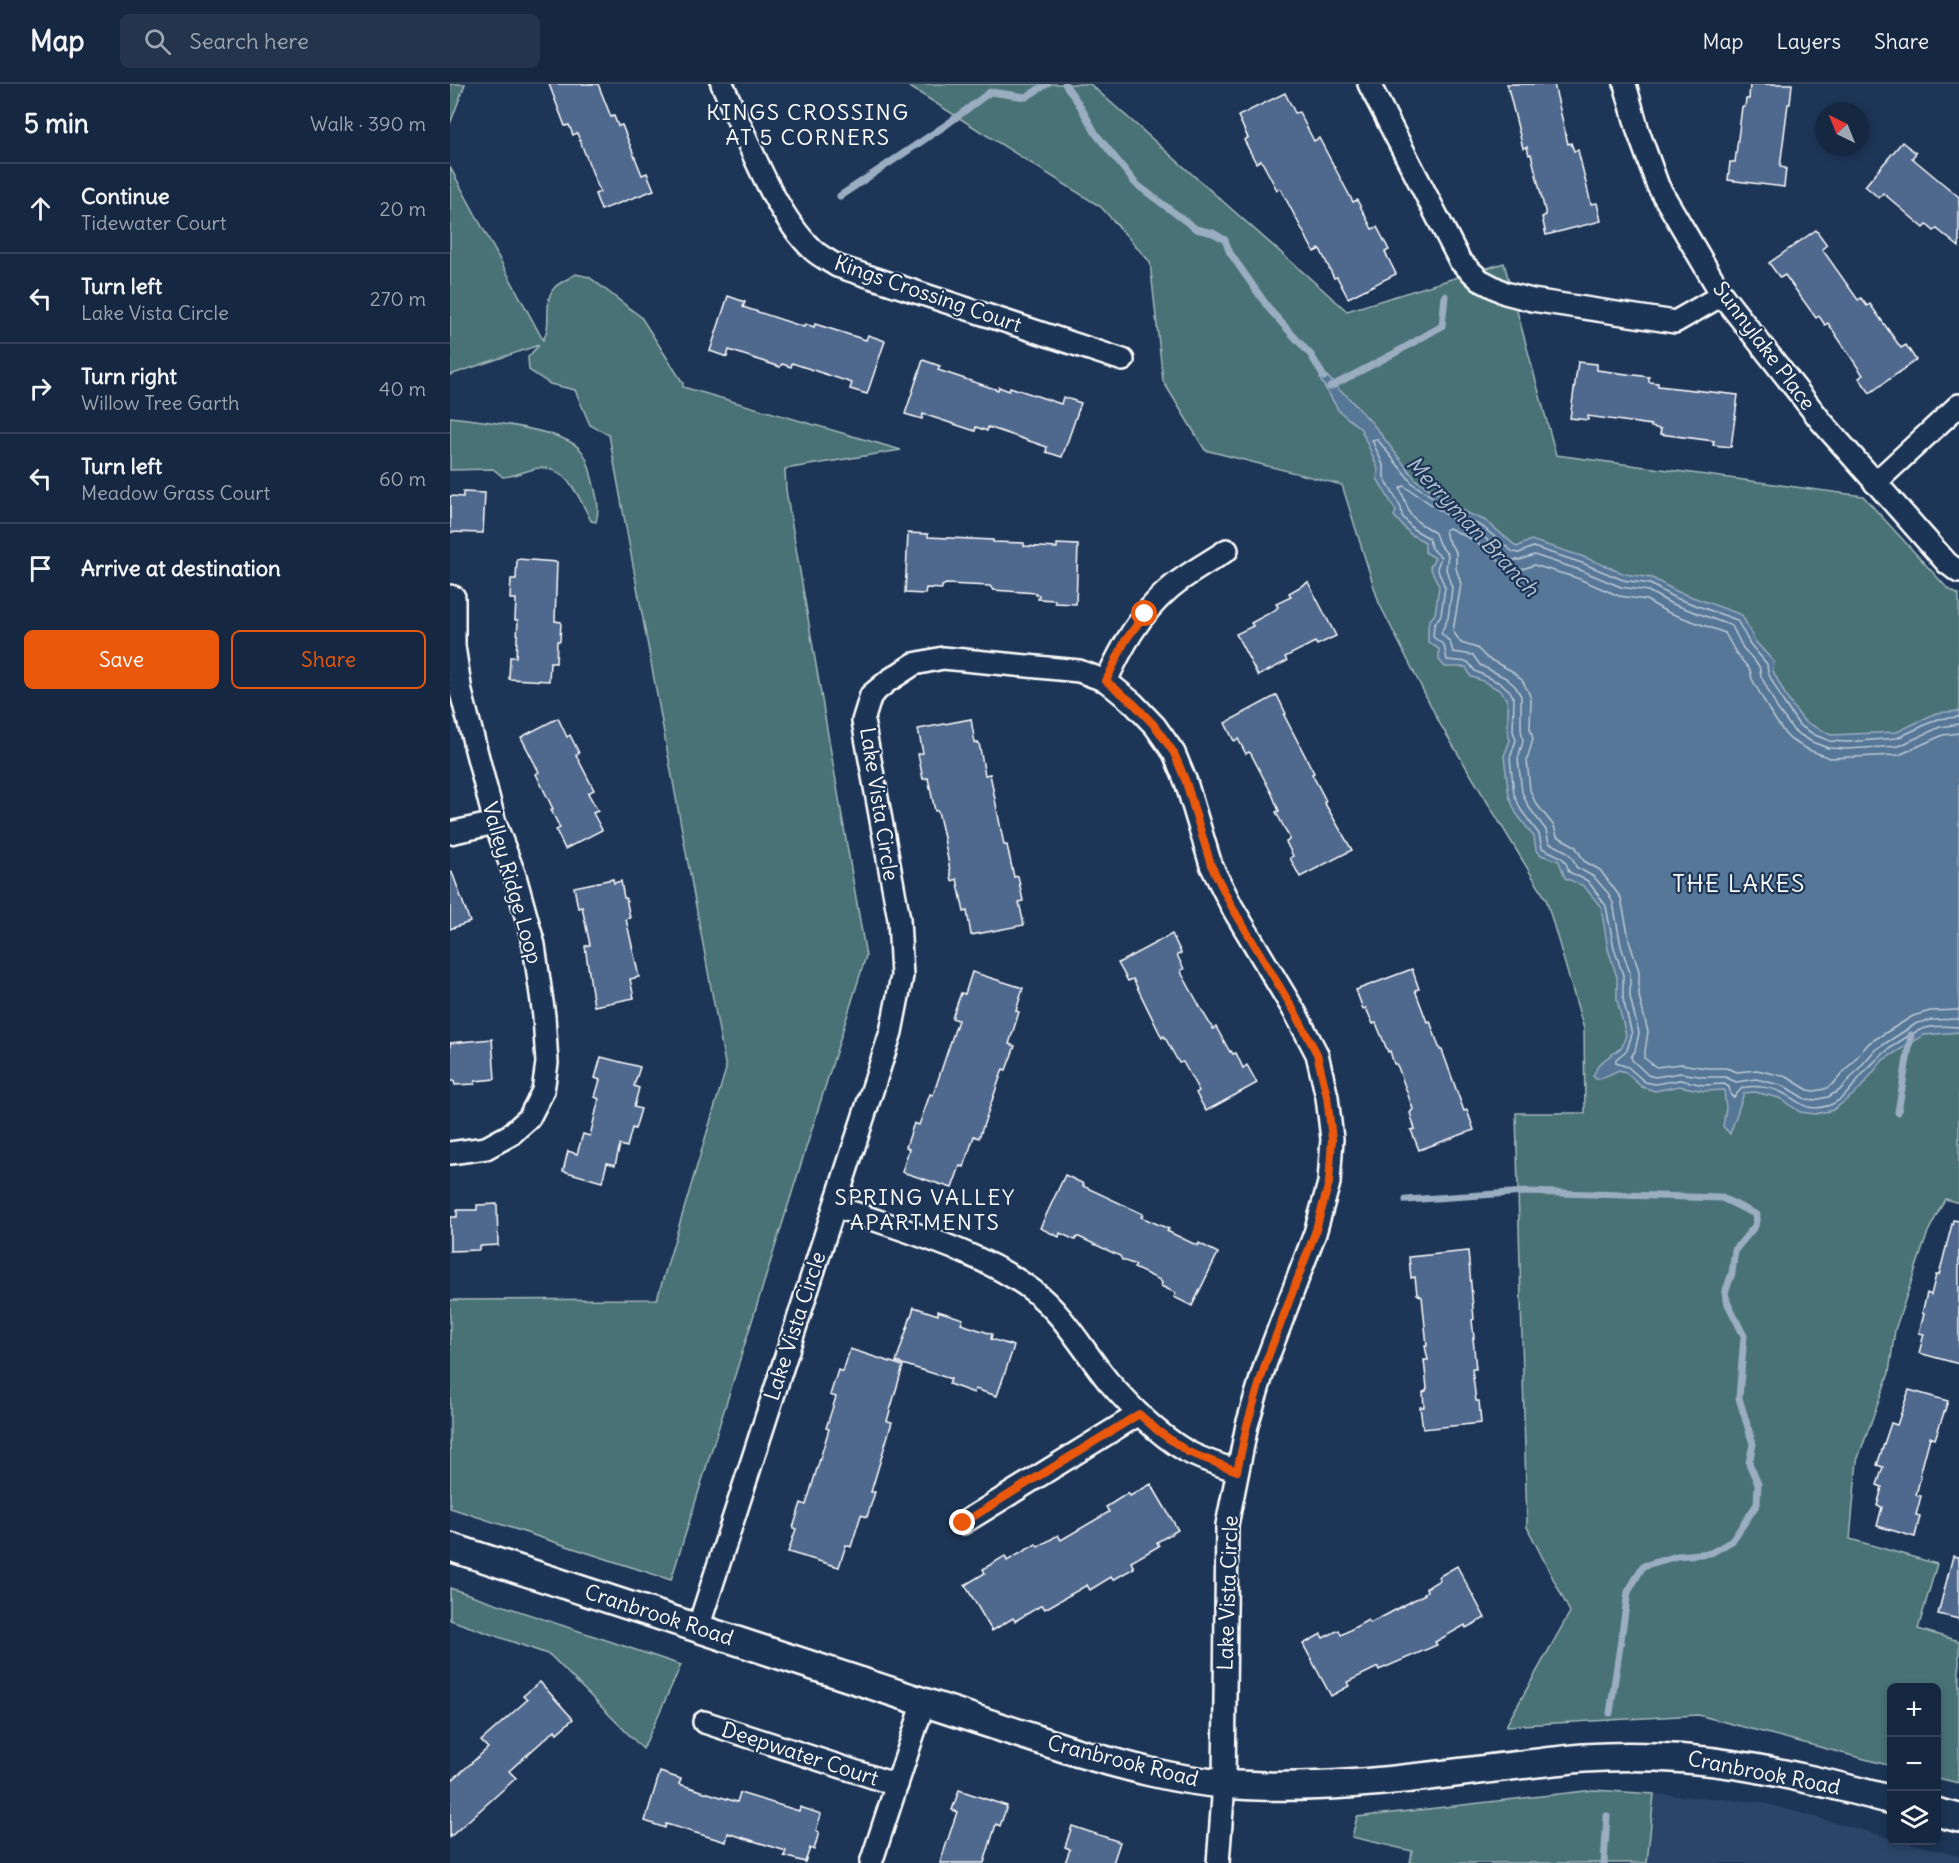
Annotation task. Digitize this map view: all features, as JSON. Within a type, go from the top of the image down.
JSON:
[{"type":"street","name":"Kings Crossing Court","points":[[722,84],[780,205],[795,229],[822,256],[837,266],[1124,360]]},
{"type":"street","points":[[1369,84],[1460,261],[1480,280],[1505,293],[1532,300],[1675,322],[1722,295]]},
{"type":"street","name":"Sunnylake Place","points":[[1625,84],[1638,131],[1658,186],[1722,295],[1821,421],[1947,563],[1959,572]]},
{"type":"street","points":[[1875,483],[1959,405]]},
{"type":"street","points":[[1106,681],[1125,641],[1145,614],[1169,589],[1227,550]]},
{"type":"street","name":"Valley Ridge Loop","points":[[450,596],[453,597],[454,646],[461,692],[495,823],[515,876],[534,945],[544,1016],[546,1063],[543,1091],[529,1118],[510,1135],[486,1148],[450,1153]]},
{"type":"street","name":"Lake Vista Circle","points":[[698,1628],[891,1032],[902,976],[898,919],[863,721],[871,695],[914,664],[943,658],[1079,671],[1106,681],[1133,703],[1155,726],[1174,753],[1186,782],[1211,865],[1232,907],[1296,1014],[1317,1054],[1327,1096],[1332,1139],[1329,1183],[1315,1233],[1266,1362],[1247,1425],[1227,1525],[1224,1784],[1218,1863]]},
{"type":"street","points":[[450,833],[495,823]]},
{"type":"street","points":[[835,1206],[961,1252],[1003,1270],[1034,1291],[1062,1318],[1108,1380],[1158,1431],[1188,1452],[1237,1471]]},
{"type":"street","points":[[963,1523],[1139,1414]]},
{"type":"street","name":"Cranbrook Road","points":[[450,1547],[1117,1764],[1190,1780],[1224,1784],[1320,1785],[1572,1759],[1647,1756],[1688,1758],[1761,1768],[1887,1799]]},
{"type":"street","name":"Deepwater Court","points":[[871,1863],[924,1702]]},
{"type":"street","name":"Deepwater Court","points":[[704,1722],[897,1785]]},
{"type":"street","points":[[1941,1813],[1959,1818]]},
{"type":"shaded area","points":[[1654,1794],[1760,1802],[1887,1837],[1887,1845],[1917,1845],[1959,1856],[1959,1863],[1647,1863]]},
{"type":"green space","points":[[450,84],[465,84],[450,124]]},
{"type":"green space","points":[[905,84],[1090,84],[1347,311],[1504,263],[1556,455],[1863,496],[1948,589],[1959,595],[1959,1203],[1945,1199],[1928,1232],[1895,1330],[1889,1373],[1857,1461],[1850,1539],[1937,1564],[1918,1629],[1959,1641],[1959,1783],[1941,1779],[1941,1683],[1887,1683],[1887,1765],[1698,1715],[1506,1726],[1570,1612],[1527,1527],[1516,1113],[1585,1113],[1584,1029],[1546,899],[1440,724],[1379,603],[1342,485],[1205,450],[1163,381],[1150,262],[1101,207]]},
{"type":"green space","points":[[450,167],[543,340],[546,334],[551,292],[560,283],[576,274],[589,277],[641,317],[683,383],[683,387],[901,450],[785,469],[786,490],[866,956],[671,1580],[450,1508],[450,1300],[657,1299],[726,1069],[609,435],[590,425],[575,390],[550,384],[529,370],[528,357],[539,345],[450,375]]},
{"type":"green space","points":[[450,417],[537,431],[569,441],[579,448],[587,460],[596,493],[598,507],[596,522],[591,521],[572,486],[558,472],[539,468],[503,477],[493,469],[450,470]]},
{"type":"green space","points":[[450,1588],[681,1665],[643,1749],[550,1655],[450,1620]]},
{"type":"green space","points":[[1594,1790],[1654,1794],[1647,1863],[1410,1863],[1412,1851],[1352,1837],[1357,1817]]},
{"type":"water","points":[[1322,370],[1373,424],[1416,480],[1467,513],[1486,521],[1517,547],[1531,540],[1584,557],[1625,574],[1652,578],[1676,591],[1742,615],[1755,641],[1774,662],[1773,671],[1788,700],[1804,721],[1831,735],[1897,732],[1936,713],[1959,711],[1959,1032],[1924,1035],[1883,1060],[1858,1091],[1833,1110],[1815,1114],[1800,1112],[1779,1098],[1755,1092],[1744,1093],[1730,1134],[1723,1126],[1726,1108],[1724,1090],[1704,1091],[1679,1086],[1655,1091],[1642,1087],[1625,1072],[1619,1070],[1600,1079],[1593,1076],[1599,1064],[1622,1047],[1626,1035],[1617,1000],[1617,977],[1608,949],[1601,907],[1584,886],[1565,878],[1559,861],[1541,855],[1536,850],[1534,837],[1516,813],[1509,796],[1504,756],[1510,740],[1505,697],[1492,686],[1471,677],[1466,667],[1445,667],[1439,660],[1439,649],[1428,642],[1429,621],[1435,614],[1439,586],[1430,567],[1435,558],[1425,552],[1425,542],[1410,534],[1394,516],[1396,511],[1377,478],[1378,469],[1361,429],[1339,411],[1320,379]]},
{"type":"building","points":[[549,84],[598,84],[611,117],[614,116],[618,126],[622,125],[642,175],[647,173],[654,190],[601,210],[595,194],[600,192],[577,133],[573,135],[569,125],[565,126]]},
{"type":"building","points":[[1507,84],[1554,84],[1568,144],[1571,143],[1574,151],[1578,150],[1591,204],[1597,203],[1601,221],[1546,235],[1542,217],[1546,215],[1531,154],[1529,155],[1527,147],[1523,148]]},
{"type":"building","points":[[1750,84],[1792,84],[1780,167],[1786,168],[1784,187],[1728,180],[1730,162],[1735,162],[1742,107],[1745,107],[1746,99],[1749,99]]},
{"type":"building","points":[[1285,93],[1295,113],[1299,112],[1314,141],[1319,138],[1353,202],[1357,200],[1372,229],[1377,227],[1389,250],[1385,252],[1396,274],[1348,298],[1337,277],[1334,278],[1320,249],[1314,252],[1280,188],[1277,190],[1261,160],[1256,163],[1244,140],[1248,138],[1238,116]]},
{"type":"building","points":[[1902,142],[1916,153],[1912,158],[1959,197],[1959,247],[1937,229],[1934,231],[1927,225],[1924,228],[1883,193],[1879,198],[1865,186]]},
{"type":"building","points":[[1816,230],[1827,245],[1822,249],[1858,300],[1861,298],[1867,306],[1870,304],[1901,348],[1906,345],[1916,360],[1870,393],[1859,378],[1863,375],[1828,323],[1825,325],[1819,316],[1816,318],[1785,275],[1780,278],[1769,263]]},
{"type":"building","points":[[728,296],[745,302],[743,307],[804,327],[805,324],[814,327],[815,324],[866,340],[868,335],[885,341],[867,394],[850,389],[852,383],[792,363],[791,367],[782,364],[780,367],[729,350],[727,357],[710,351]]},
{"type":"building","points":[[923,360],[940,366],[938,370],[998,390],[999,387],[1009,391],[1010,387],[1061,404],[1063,397],[1081,403],[1062,457],[1046,452],[1047,447],[988,427],[987,431],[976,427],[975,431],[923,414],[922,419],[905,414]]},
{"type":"building","points":[[1578,362],[1597,364],[1597,370],[1649,377],[1649,382],[1658,383],[1658,386],[1738,395],[1731,447],[1713,445],[1714,441],[1660,434],[1661,429],[1651,427],[1651,425],[1588,416],[1588,420],[1570,418]]},
{"type":"building","points":[[463,492],[485,493],[483,533],[450,532],[450,496],[463,497]]},
{"type":"building","points":[[908,533],[928,534],[928,537],[1024,543],[1024,546],[1057,548],[1057,544],[1078,545],[1076,604],[1055,603],[1055,600],[1038,599],[1039,595],[1036,593],[993,590],[990,586],[946,584],[942,586],[942,589],[926,588],[925,594],[905,593]]},
{"type":"building","points":[[517,559],[557,562],[555,621],[561,622],[560,641],[557,641],[556,663],[550,662],[549,681],[509,679],[510,657],[516,657],[518,620],[515,620],[516,599],[510,599],[511,579],[516,579]]},
{"type":"building","points":[[1308,582],[1336,636],[1317,645],[1315,642],[1285,657],[1287,661],[1258,676],[1236,634],[1253,626],[1251,623],[1275,610],[1278,607],[1276,604],[1291,597],[1289,593]]},
{"type":"building","points":[[1277,695],[1286,714],[1284,715],[1314,773],[1312,774],[1326,801],[1324,802],[1352,850],[1300,877],[1290,858],[1293,856],[1286,842],[1289,837],[1276,812],[1279,811],[1272,794],[1251,754],[1249,752],[1246,754],[1238,739],[1234,741],[1225,723]]},
{"type":"building","points":[[558,718],[567,737],[570,735],[579,753],[576,755],[594,790],[588,793],[598,811],[593,813],[602,830],[565,849],[556,830],[560,828],[551,810],[553,809],[536,774],[539,772],[521,737]]},
{"type":"building","points":[[971,719],[975,743],[979,743],[985,775],[990,774],[1004,845],[1007,845],[1014,877],[1018,876],[1023,901],[1019,902],[1024,925],[971,935],[967,911],[964,912],[957,879],[952,881],[938,811],[935,811],[928,778],[923,779],[918,754],[923,753],[918,729]]},
{"type":"building","points":[[452,872],[470,922],[450,929],[450,873]]},
{"type":"building","points":[[613,879],[614,883],[621,881],[624,898],[626,898],[630,918],[626,919],[639,977],[630,979],[634,998],[594,1006],[585,946],[590,945],[582,907],[578,908],[574,887]]},
{"type":"building","points":[[1172,934],[1181,953],[1177,955],[1184,969],[1181,970],[1182,974],[1204,1014],[1213,1029],[1216,1027],[1230,1052],[1236,1053],[1243,1068],[1247,1065],[1257,1083],[1206,1111],[1196,1093],[1199,1091],[1183,1062],[1179,1063],[1164,1036],[1162,1038],[1133,979],[1128,981],[1118,963]]},
{"type":"building","points":[[1412,969],[1419,989],[1415,990],[1427,1022],[1430,1021],[1464,1111],[1467,1110],[1474,1130],[1419,1150],[1411,1130],[1415,1129],[1410,1113],[1413,1109],[1398,1067],[1394,1064],[1390,1051],[1388,1052],[1376,1023],[1373,1024],[1366,1008],[1363,1009],[1356,990]]},
{"type":"building","points":[[972,972],[1023,988],[1016,1011],[1019,1012],[1009,1044],[1015,1046],[1006,1070],[1003,1069],[979,1138],[974,1136],[964,1167],[960,1166],[952,1188],[902,1172],[909,1149],[906,1147],[914,1123],[919,1125],[930,1094],[933,1095],[958,1020],[952,1018],[961,993],[965,994]]},
{"type":"building","points":[[492,1039],[495,1079],[475,1081],[475,1084],[455,1085],[454,1081],[450,1081],[450,1043]]},
{"type":"building","points":[[601,1057],[640,1067],[634,1086],[639,1088],[634,1107],[641,1109],[635,1129],[632,1128],[627,1147],[620,1145],[615,1165],[607,1163],[602,1182],[563,1171],[568,1151],[577,1154],[583,1134],[590,1136],[599,1099],[595,1097],[600,1080],[595,1078]]},
{"type":"building","points":[[1065,1175],[1143,1214],[1141,1217],[1169,1229],[1167,1231],[1218,1253],[1192,1306],[1174,1297],[1176,1293],[1161,1286],[1160,1280],[1134,1268],[1136,1265],[1122,1260],[1120,1256],[1079,1237],[1075,1240],[1060,1233],[1059,1237],[1040,1228]]},
{"type":"building","points":[[497,1204],[498,1245],[479,1246],[479,1250],[450,1251],[450,1217],[457,1217],[457,1210],[477,1210],[477,1205]]},
{"type":"building","points":[[1953,1220],[1959,1221],[1959,1364],[1919,1353],[1924,1334],[1919,1333],[1927,1293],[1931,1295],[1936,1275],[1939,1275]]},
{"type":"building","points":[[1468,1251],[1476,1369],[1472,1369],[1481,1423],[1423,1429],[1420,1407],[1424,1407],[1423,1392],[1427,1388],[1424,1360],[1428,1360],[1425,1346],[1427,1346],[1422,1297],[1417,1294],[1415,1277],[1411,1278],[1409,1257]]},
{"type":"building","points":[[914,1307],[938,1315],[938,1311],[963,1319],[961,1324],[992,1334],[991,1339],[1014,1346],[997,1396],[975,1389],[974,1393],[949,1384],[951,1379],[896,1362]]},
{"type":"building","points":[[850,1349],[903,1366],[887,1421],[892,1422],[871,1492],[875,1492],[867,1517],[861,1515],[851,1547],[846,1545],[839,1567],[788,1552],[796,1529],[793,1528],[801,1503],[806,1505],[829,1429],[826,1428],[836,1397],[830,1395],[838,1370],[843,1372]]},
{"type":"building","points":[[1909,1390],[1948,1401],[1935,1439],[1930,1437],[1920,1475],[1916,1495],[1921,1496],[1916,1515],[1920,1516],[1915,1537],[1877,1526],[1882,1507],[1877,1506],[1882,1487],[1877,1485],[1883,1467],[1877,1465],[1891,1423],[1897,1425]]},
{"type":"building","points":[[1151,1484],[1178,1530],[1157,1542],[1159,1546],[1131,1562],[1134,1568],[1113,1580],[1111,1577],[1090,1590],[1087,1585],[1045,1609],[1042,1605],[1015,1621],[1013,1618],[992,1631],[965,1585],[985,1573],[983,1569],[1005,1556],[1007,1561],[1036,1544],[1038,1547],[1058,1535],[1061,1540],[1109,1512],[1106,1507],[1128,1493],[1130,1496]]},
{"type":"building","points":[[1953,1556],[1959,1557],[1959,1619],[1938,1614]]},
{"type":"building","points":[[1457,1566],[1485,1618],[1466,1628],[1465,1625],[1435,1642],[1437,1645],[1379,1670],[1378,1667],[1347,1682],[1349,1686],[1331,1696],[1303,1644],[1321,1634],[1323,1638],[1339,1630],[1341,1635],[1368,1620],[1370,1623],[1386,1615],[1425,1594],[1426,1588],[1440,1580],[1438,1577]]},
{"type":"building","points":[[540,1682],[573,1719],[557,1733],[555,1730],[509,1771],[516,1778],[450,1837],[450,1782],[488,1748],[481,1741],[527,1700],[523,1696]]},
{"type":"building","points":[[660,1772],[681,1779],[679,1784],[737,1802],[740,1793],[799,1811],[800,1807],[821,1814],[814,1850],[810,1848],[805,1862],[784,1856],[786,1851],[728,1833],[726,1842],[666,1824],[665,1828],[645,1821]]},
{"type":"building","points":[[959,1790],[1007,1806],[1000,1826],[996,1824],[984,1863],[940,1863],[957,1812],[952,1810]]},
{"type":"building","points":[[1072,1826],[1120,1842],[1113,1863],[1065,1863],[1070,1849],[1065,1847]]},
{"type":"waterway","points":[[840,196],[946,125],[990,92],[1026,97],[1047,84]]},
{"type":"waterway","name":"Merryman Branch","points":[[1065,84],[1096,134],[1136,184],[1196,229],[1213,233],[1225,240],[1230,253],[1270,310],[1311,355],[1324,377]]},
{"type":"waterway","points":[[1330,387],[1442,326],[1445,296]]},
{"type":"waterway","points":[[1898,1112],[1911,1035]]},
{"type":"waterway","points":[[1406,1200],[1526,1192],[1722,1198],[1757,1215],[1755,1226],[1735,1250],[1732,1273],[1725,1293],[1744,1336],[1739,1398],[1753,1444],[1749,1463],[1758,1484],[1757,1504],[1732,1541],[1711,1553],[1677,1556],[1643,1566],[1628,1592],[1610,1713]]},
{"type":"waterway","points":[[1604,1863],[1607,1816]]},
{"type":"district","name":"KINGS CROSSING AT 5 CORNERS","points":[[808,124]]},
{"type":"district","name":"THE LAKES","points":[[1739,884]]},
{"type":"district","name":"SPRING VALLEY APARTMENTS","points":[[925,1210]]},
{"type":"route","points":[[963,1523],[1139,1414],[1188,1452],[1237,1471],[1247,1425],[1266,1362],[1315,1233],[1329,1183],[1332,1139],[1327,1096],[1317,1054],[1296,1014],[1232,907],[1211,865],[1186,782],[1174,753],[1155,726],[1133,703],[1106,681],[1125,641],[1145,614]]}]
